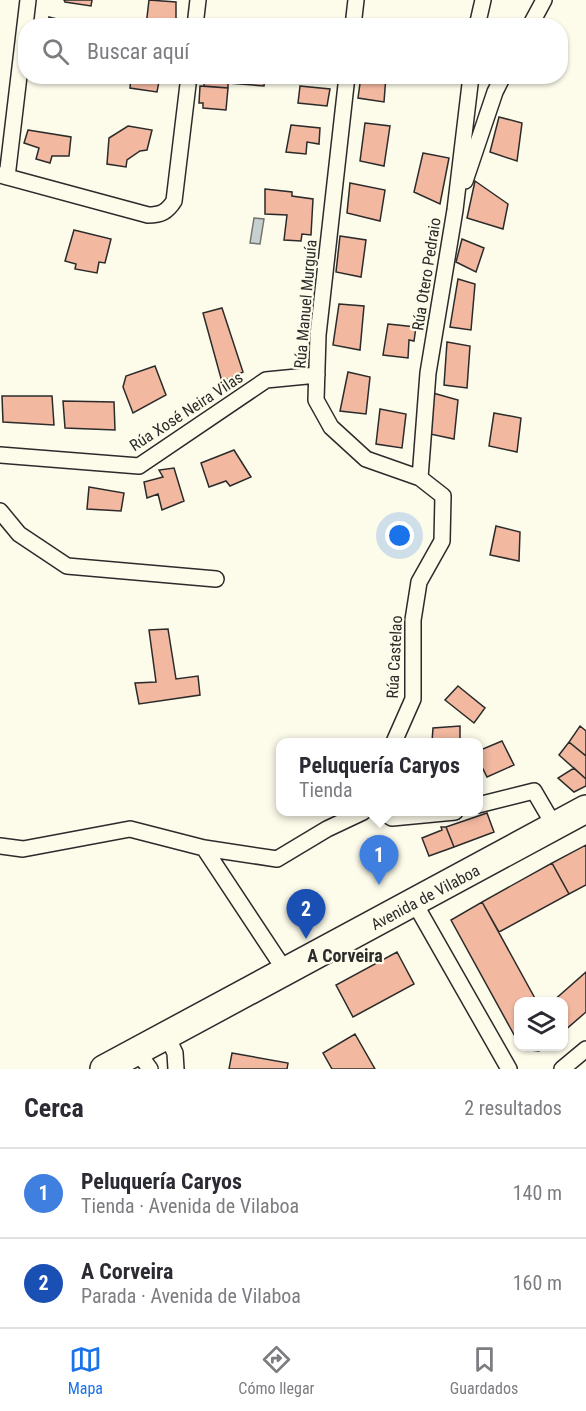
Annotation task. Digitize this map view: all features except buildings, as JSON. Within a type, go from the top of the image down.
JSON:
[{"type":"highway","name":"Avenida de Vilaboa","points":[[104,1069],[144,1060],[166,1034],[286,972],[586,809]]},
{"type":"street","points":[[26,18],[28,0]]},
{"type":"street","points":[[196,18],[198,0]]},
{"type":"street","points":[[354,18],[356,0]]},
{"type":"street","points":[[479,18],[483,0]]},
{"type":"street","points":[[534,18],[544,0]]},
{"type":"street","points":[[18,73],[4,176],[148,215],[158,215],[168,210],[174,201],[188,84]]},
{"type":"street","name":"Rúa Manuel Murguía","points":[[346,84],[318,335],[316,400],[331,427],[366,459],[420,478]]},
{"type":"street","name":"Rúa Otero Pedraio","points":[[420,478],[428,373],[455,210],[470,84]]},
{"type":"street","points":[[455,210],[499,84]]},
{"type":"street","name":"Rúa Xosé Neira Vilas","points":[[0,455],[140,466],[266,380],[317,375]]},
{"type":"street","name":"Rúa Castelao","points":[[396,738],[413,699],[413,620],[419,582],[442,541],[443,496],[420,478]]},
{"type":"street","points":[[0,511],[19,534],[67,566],[216,579]]},
{"type":"street","points":[[483,805],[534,791],[555,827]]},
{"type":"street","points":[[0,846],[22,849],[130,829],[204,848],[277,859],[327,829],[355,816]]},
{"type":"street","points":[[389,816],[392,818],[413,816]]},
{"type":"street","points":[[204,848],[286,972]]},
{"type":"street","points":[[414,902],[509,1069]]},
{"type":"street","points":[[166,1034],[175,1053],[176,1069]]},
{"type":"street","points":[[562,1069],[586,1049]]},
{"type":"shaded area","points":[[254,218],[264,219],[260,244],[250,243]]},
{"type":"place","name":"Peluquería Caryos","points":[[379,885]]},
{"type":"place","name":"A Corveira","points":[[306,939]]},
{"type":"district","name":"A Corveira","points":[[345,956]]}]
